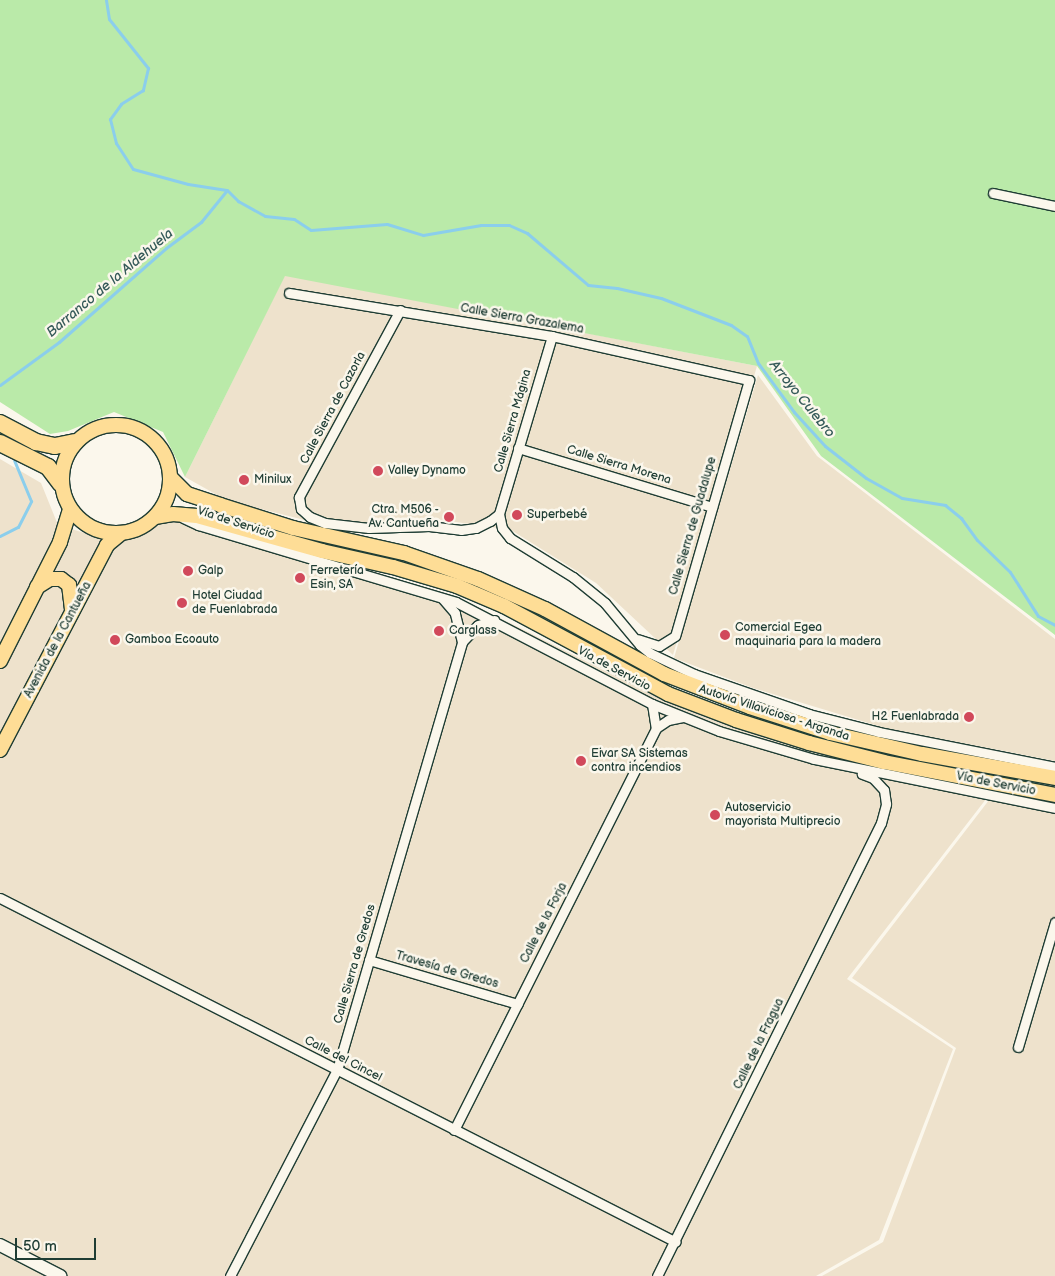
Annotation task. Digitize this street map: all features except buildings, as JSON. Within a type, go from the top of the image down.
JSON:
[{"type":"highway","points":[[0,423],[36,442],[55,446],[74,442]]},
{"type":"highway","points":[[0,443],[48,467],[61,484]]},
{"type":"main road","points":[[113,424],[135,427],[154,439],[166,457],[171,478],[167,499],[155,517],[145,525],[120,534],[101,532],[84,523],[70,510],[61,484],[63,462],[74,442],[92,429],[113,424]]},
{"type":"main road","name":"Autovía Villaviciosa - Arganda","points":[[171,478],[187,494],[238,511],[293,528],[404,553],[478,579],[545,609],[664,674],[694,688],[830,733],[922,754],[1055,778]]},
{"type":"main road","points":[[0,661],[60,542],[70,510]]},
{"type":"main road","points":[[155,517],[173,514],[197,516],[313,549],[393,567],[457,586],[504,606],[668,694],[736,720],[809,743],[884,762],[1055,795]]},
{"type":"main road","name":"Avenida de la Cantueña","points":[[0,750],[107,545],[120,534]]},
{"type":"main road","points":[[37,587],[50,579],[61,580],[69,586],[72,609]]},
{"type":"street","points":[[993,193],[1055,206]]},
{"type":"street","name":"Calle Sierra Grazalema","points":[[289,293],[552,336],[749,380]]},
{"type":"street","name":"Calle Sierra de Cazorla","points":[[400,310],[299,497],[302,509],[310,517],[325,523],[369,528],[429,526],[461,530],[483,524],[499,514]]},
{"type":"street","name":"Calle Sierra Mágina","points":[[499,514],[552,336]]},
{"type":"street","name":"Calle Sierra de Guadalupe","points":[[634,636],[645,643],[659,646],[667,643],[675,636],[749,380]]},
{"type":"street","name":"Calle Sierra Morena","points":[[518,448],[712,506]]},
{"type":"street","name":"Vía de Servicio","points":[[173,514],[198,525],[456,602],[494,620],[652,704],[720,731],[814,759],[1055,808]]},
{"type":"street","points":[[499,514],[502,528],[510,538],[573,577],[605,603],[650,653],[694,674],[809,714],[905,738],[1055,767]]},
{"type":"street","name":"Calle Sierra de Gredos","points":[[441,598],[455,613],[462,642]]},
{"type":"street","name":"Calle Sierra de Gredos","points":[[230,1276],[337,1070],[462,642],[478,625],[494,620]]},
{"type":"street","points":[[652,704],[656,728],[668,720],[685,717]]},
{"type":"street","name":"Calle de la Forja","points":[[454,1130],[656,728]]},
{"type":"street","name":"Calle de la Fragua","points":[[657,1276],[676,1242],[882,823],[886,804],[884,790],[873,778],[814,759]]},
{"type":"street","name":"Calle del Cincel","points":[[0,898],[676,1242]]},
{"type":"street","points":[[1018,1047],[1055,922]]},
{"type":"street","name":"Travesía de Gredos","points":[[369,960],[518,1004]]},
{"type":"street","points":[[0,1245],[60,1276]]},
{"type":"shaded area","points":[[285,275],[757,366],[673,655],[596,583],[511,530],[435,519],[324,525],[226,500],[185,477]]},
{"type":"shaded area","points":[[758,375],[817,456],[1055,639],[1055,761],[885,728],[753,688],[674,658]]},
{"type":"shaded area","points":[[0,459],[41,483],[58,525],[118,543],[165,521],[201,523],[456,596],[667,702],[811,752],[993,790],[847,979],[953,1049],[879,1240],[816,1276],[0,1276]]},
{"type":"shaded area","points":[[996,791],[1055,803],[1055,1276],[822,1276],[883,1242],[956,1048],[852,978]]},
{"type":"green space","points":[[0,0],[1055,0],[1055,635],[821,456],[757,366],[285,276],[185,477],[163,432],[114,412],[68,431],[50,434],[0,402]]},
{"type":"waterway","name":"Arroyo Culebro","points":[[106,0],[109,19],[148,68],[143,90],[121,104],[110,119],[116,143],[133,169],[188,184],[227,190],[238,201],[265,216],[294,219],[311,230],[387,224],[423,235],[481,225],[509,225],[527,233],[588,285],[617,288],[661,298],[731,325],[747,336],[758,363],[794,412],[825,446],[866,478],[902,498],[945,505],[961,518],[977,540],[1010,572],[1038,616],[1055,625]]},
{"type":"waterway","name":"Barranco de la Aldehuela","points":[[0,385],[59,342],[166,248],[201,222],[227,190]]},
{"type":"waterway","name":"Barranco de la Aldehuela","points":[[0,536],[18,527],[31,501],[14,460]]},
{"type":"place","name":"Valley Dynamo","points":[[378,471]]},
{"type":"place","name":"Minilux","points":[[244,480]]},
{"type":"place","name":"Superbebé","points":[[517,515]]},
{"type":"place","name":"Ctra. M506 - Av. Cantueña","points":[[449,517]]},
{"type":"place","name":"Galp","points":[[188,571]]},
{"type":"place","name":"Ferretería Esin, SA","points":[[300,578]]},
{"type":"place","name":"Hotel Ciudad de Fuenlabrada","points":[[182,603]]},
{"type":"place","name":"Carglass","points":[[439,631]]},
{"type":"place","name":"Comercial Egea maquinaria para la madera","points":[[725,635]]},
{"type":"place","name":"Gamboa Ecoauto","points":[[115,640]]},
{"type":"place","name":"H2 Fuenlabrada","points":[[969,717]]},
{"type":"place","name":"Eivar SA Sistemas contra incendios","points":[[581,761]]},
{"type":"place","name":"Autoservicio mayorista Multiprecio","points":[[715,815]]}]
